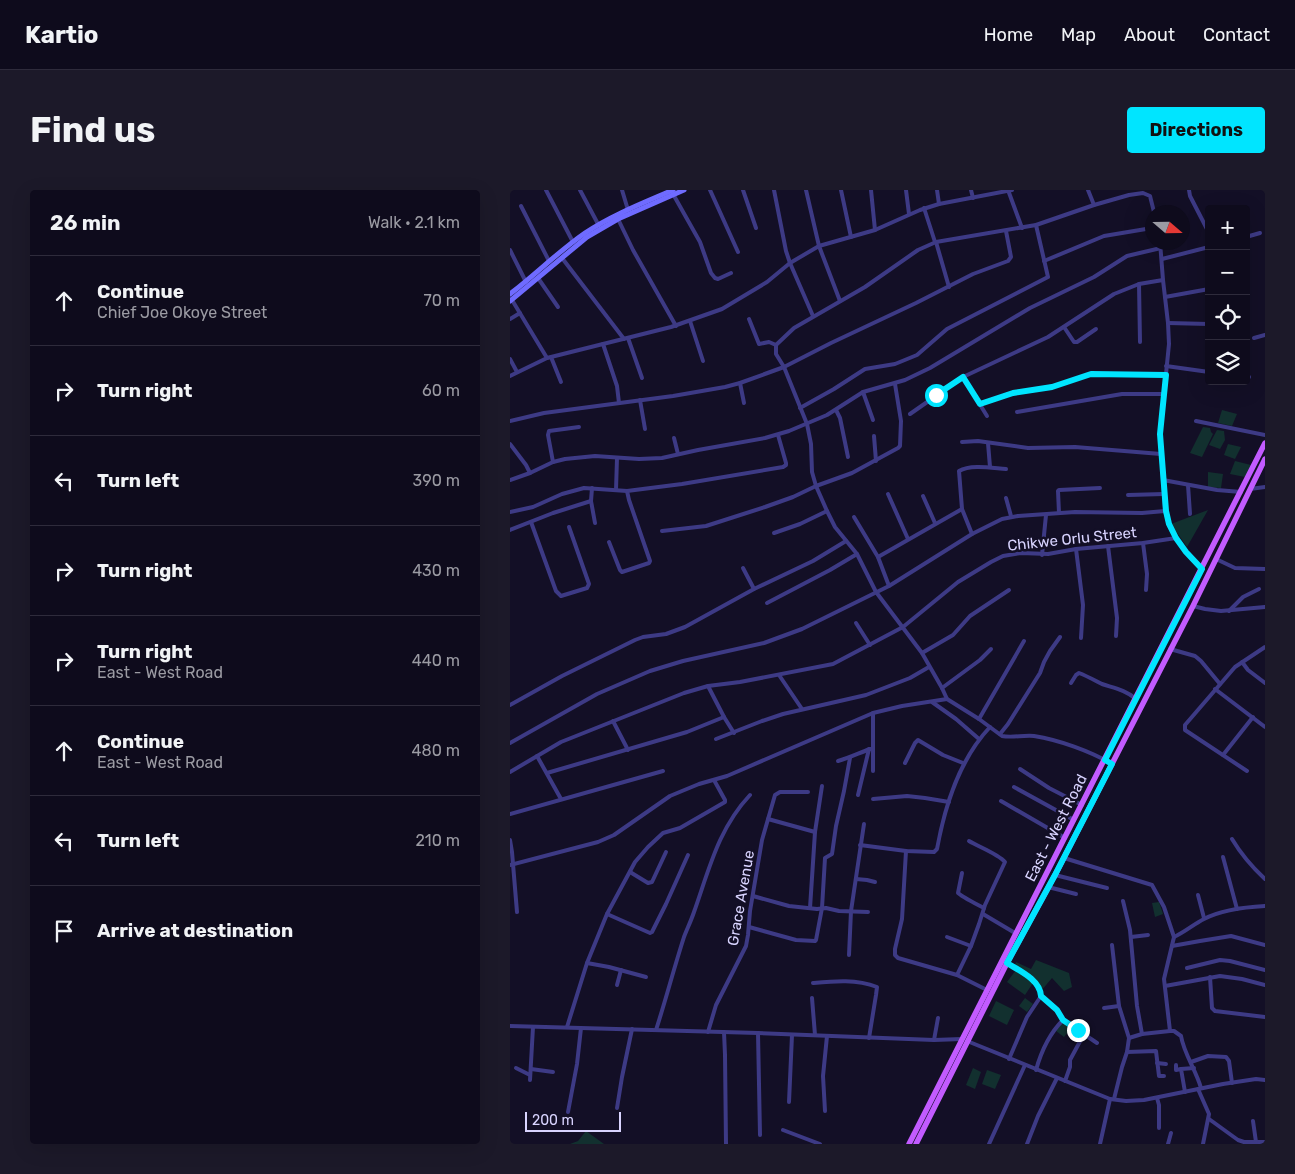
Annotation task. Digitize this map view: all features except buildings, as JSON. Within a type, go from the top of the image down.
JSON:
[{"type":"main road","points":[[511,298],[549,261],[598,224],[673,192],[684,190]]},
{"type":"main road","points":[[511,298],[587,237],[618,219],[673,192]]},
{"type":"main road","name":"East - West Road","points":[[916,1144],[987,990],[1265,443]]},
{"type":"main road","name":"East - West Road","points":[[910,1144],[1055,875],[1193,606],[1265,459]]},
{"type":"street","points":[[546,190],[573,242]]},
{"type":"street","points":[[580,190],[598,224]]},
{"type":"street","points":[[622,190],[628,210]]},
{"type":"street","points":[[710,190],[738,252]]},
{"type":"street","points":[[743,190],[756,228]]},
{"type":"street","points":[[774,190],[786,251],[813,316]]},
{"type":"street","points":[[806,190],[819,246],[840,301]]},
{"type":"street","points":[[841,190],[851,237]]},
{"type":"street","points":[[871,190],[875,230]]},
{"type":"street","points":[[906,190],[910,214]]},
{"type":"street","points":[[937,190],[939,204]]},
{"type":"street","points":[[972,190],[973,198]]},
{"type":"street","points":[[510,376],[549,357],[676,326],[722,309],[767,282],[790,263],[819,246],[875,230],[924,208],[1009,190],[1022,228]]},
{"type":"street","points":[[1088,190],[1094,205]]},
{"type":"street","points":[[1189,190],[1190,196],[1205,225]]},
{"type":"street","points":[[673,192],[700,242],[710,273],[715,278],[718,278],[731,272]]},
{"type":"street","points":[[1112,764],[1098,756],[1049,739],[1026,736],[1007,737],[947,699],[922,653],[876,592],[857,554],[835,527],[827,511],[812,472],[811,444],[807,424],[784,367],[776,354],[776,345],[794,328],[865,287],[918,250],[936,242],[1036,225],[1129,195],[1143,193],[1150,196],[1152,205]]},
{"type":"street","points":[[521,206],[549,261]]},
{"type":"street","points":[[924,208],[949,287]]},
{"type":"street","points":[[618,219],[633,250],[676,326]]},
{"type":"street","points":[[800,408],[834,390],[865,369],[895,364],[917,355],[947,329],[1048,277],[1036,225]]},
{"type":"street","points":[[1044,261],[1104,236],[1145,229]]},
{"type":"street","points":[[510,422],[544,413],[619,404],[724,387],[784,367],[973,274],[1010,259],[1006,231]]},
{"type":"street","points":[[1250,236],[1260,233]]},
{"type":"street","points":[[1162,259],[1205,248]]},
{"type":"street","points":[[510,250],[526,282]]},
{"type":"street","points":[[510,480],[552,462],[564,459],[586,457],[662,458],[778,435],[836,410],[848,400],[863,392],[895,384],[930,368],[1030,308],[1094,277],[1127,256],[1152,250]]},
{"type":"street","points":[[1161,250],[1168,322],[1166,375],[1160,434],[1166,511],[1169,524],[1176,538],[1202,569]]},
{"type":"street","points":[[562,258],[626,339],[642,378]]},
{"type":"street","points":[[538,278],[558,307]]},
{"type":"street","points":[[910,414],[963,377],[1048,337],[1114,294],[1139,284],[1163,280]]},
{"type":"street","points":[[1139,284],[1140,342]]},
{"type":"street","points":[[1165,298],[1205,289]]},
{"type":"street","points":[[511,298],[549,357],[561,382]]},
{"type":"street","points":[[510,319],[520,313]]},
{"type":"street","points":[[749,320],[759,344],[769,342],[776,345]]},
{"type":"street","points":[[690,321],[703,361]]},
{"type":"street","points":[[1168,322],[1205,324]]},
{"type":"street","points":[[1064,327],[1074,342],[1096,330]]},
{"type":"street","points":[[1254,338],[1265,335]]},
{"type":"street","points":[[603,344],[617,386],[619,404]]},
{"type":"street","points":[[510,360],[517,372]]},
{"type":"street","points":[[1166,366],[1205,371]]},
{"type":"street","points":[[980,404],[1013,393],[1052,387],[1091,374],[1166,375]]},
{"type":"street","points":[[963,377],[987,416]]},
{"type":"street","points":[[740,383],[744,403]]},
{"type":"street","points":[[662,532],[706,526],[765,507],[816,486],[852,474],[898,448],[900,446],[901,421],[895,384]]},
{"type":"street","points":[[863,392],[873,420]]},
{"type":"street","points":[[1017,412],[1122,394],[1164,394]]},
{"type":"street","points":[[640,400],[645,429]]},
{"type":"street","points":[[836,410],[840,418],[848,457]]},
{"type":"street","points":[[1196,422],[1265,436]]},
{"type":"street","points":[[552,462],[549,431],[579,426]]},
{"type":"street","points":[[510,512],[584,488],[627,491],[783,467],[786,463],[778,435]]},
{"type":"street","points":[[874,436],[876,461]]},
{"type":"street","points":[[674,438],[678,454]]},
{"type":"street","points":[[962,442],[978,441],[1028,448],[1075,447],[1161,454]]},
{"type":"street","points":[[988,443],[990,467]]},
{"type":"street","points":[[510,444],[530,473]]},
{"type":"street","points":[[616,490],[617,458]]},
{"type":"street","points":[[972,534],[962,509],[959,471],[962,469],[990,467],[1006,469]]},
{"type":"street","points":[[1163,480],[1217,490],[1241,492]]},
{"type":"street","points":[[1188,485],[1190,514]]},
{"type":"street","points":[[1250,490],[1265,487]]},
{"type":"street","points":[[592,488],[591,501],[595,523]]},
{"type":"street","points":[[1059,513],[1059,490],[1100,488]]},
{"type":"street","points":[[609,542],[622,572],[650,561],[627,491]]},
{"type":"street","points":[[888,494],[908,539]]},
{"type":"street","points":[[1128,495],[1164,494]]},
{"type":"street","points":[[923,496],[935,524]]},
{"type":"street","points":[[1006,498],[1011,516]]},
{"type":"street","points":[[510,530],[553,513],[591,501]]},
{"type":"street","points":[[878,557],[962,509]]},
{"type":"street","points":[[774,533],[800,524],[827,511]]},
{"type":"street","points":[[510,743],[597,694],[650,671],[683,661],[764,643],[822,620],[839,609],[888,586],[972,534],[1002,519],[1011,516],[1059,513],[1142,513],[1166,511]]},
{"type":"street","points":[[1042,555],[1046,515]]},
{"type":"street","points":[[854,518],[878,557],[888,586]]},
{"type":"street","points":[[532,522],[556,591],[561,596],[587,588],[589,584],[569,527]]},
{"type":"street","name":"Chikwe Orlu Street","points":[[510,772],[561,742],[684,693],[708,686],[833,664],[902,627],[958,582],[1003,556],[1014,554],[1042,555],[1076,549],[1176,538]]},
{"type":"street","points":[[510,705],[554,680],[622,646],[643,638],[666,634],[685,627],[754,589],[813,562],[846,541]]},
{"type":"street","points":[[1143,543],[1147,574],[1146,590]]},
{"type":"street","points":[[1108,546],[1117,618],[1116,636]]},
{"type":"street","points":[[1076,549],[1083,605],[1081,638]]},
{"type":"street","points":[[767,603],[857,554]]},
{"type":"street","points":[[1216,559],[1234,568],[1265,568]]},
{"type":"street","points":[[744,568],[754,589]]},
{"type":"street","points":[[1229,610],[1243,597],[1259,589]]},
{"type":"street","points":[[922,653],[953,635],[970,616],[1009,590]]},
{"type":"street","points":[[1193,606],[1214,611],[1265,607]]},
{"type":"street","points":[[856,623],[870,645]]},
{"type":"street","points":[[1000,734],[1040,673],[1050,651],[1060,637]]},
{"type":"street","points":[[980,719],[1024,640]]},
{"type":"street","points":[[1247,771],[1184,728],[1185,724],[1235,667],[1265,647]]},
{"type":"street","points":[[942,688],[980,660],[991,649]]},
{"type":"street","points":[[1170,649],[1176,652],[1193,654],[1220,684]]},
{"type":"street","points":[[1242,662],[1248,670],[1265,683]]},
{"type":"street","points":[[716,739],[762,721],[802,709],[866,695],[910,678],[929,667]]},
{"type":"street","points":[[1071,683],[1079,673],[1124,691],[1136,699]]},
{"type":"street","points":[[779,675],[802,709]]},
{"type":"street","points":[[708,686],[734,733]]},
{"type":"street","points":[[1215,689],[1265,727]]},
{"type":"street","points":[[511,865],[598,842],[614,835],[670,796],[699,784],[727,776],[873,713],[947,699]]},
{"type":"street","points":[[932,702],[956,719],[978,739]]},
{"type":"street","points":[[873,713],[873,771]]},
{"type":"street","points":[[547,773],[687,732],[724,717]]},
{"type":"street","points":[[1223,755],[1253,717]]},
{"type":"street","points":[[613,721],[628,750]]},
{"type":"street","points":[[860,845],[906,851],[934,852],[937,849],[943,820],[963,763],[978,739],[990,727]]},
{"type":"street","points":[[905,763],[918,740],[963,763]]},
{"type":"street","points":[[838,761],[850,758],[874,746]]},
{"type":"street","points":[[858,794],[869,749]]},
{"type":"street","points":[[537,756],[561,799]]},
{"type":"street","points":[[749,927],[796,940],[814,942],[818,938],[825,858],[832,854],[850,758]]},
{"type":"street","points":[[1020,768],[1049,788],[1082,804]]},
{"type":"street","points":[[510,814],[663,771]]},
{"type":"street","points":[[567,1027],[588,963],[607,914],[630,872],[648,846],[663,833],[680,828],[724,802],[725,800],[714,780]]},
{"type":"street","points":[[810,908],[815,832],[822,786]]},
{"type":"street","points":[[1014,787],[1074,820]]},
{"type":"street","name":"Grace Avenue","points":[[708,1032],[716,1005],[746,946],[762,840],[774,799],[780,792],[808,792]]},
{"type":"street","points":[[656,1030],[684,936],[710,862],[734,815],[750,795]]},
{"type":"street","points":[[873,799],[907,796],[949,802]]},
{"type":"street","points":[[1001,801],[1065,838]]},
{"type":"street","points":[[768,819],[815,832]]},
{"type":"street","points":[[849,955],[851,911],[864,824]]},
{"type":"street","points":[[1232,839],[1250,865],[1265,879]]},
{"type":"street","points":[[510,840],[517,912]]},
{"type":"street","points":[[957,974],[971,946],[984,908],[1005,862],[969,841]]},
{"type":"street","points":[[906,851],[902,919],[895,949],[896,955],[898,958],[957,974],[987,990]]},
{"type":"street","points":[[630,872],[648,882],[652,882],[666,852]]},
{"type":"street","points":[[607,914],[650,933],[652,932],[688,855]]},
{"type":"street","points":[[1222,857],[1237,909]]},
{"type":"street","points":[[1063,858],[1152,885],[1164,908],[1174,937],[1166,970],[1165,986],[1170,1031]]},
{"type":"street","points":[[962,873],[958,893],[984,908]]},
{"type":"street","points":[[1055,875],[1107,888]]},
{"type":"street","points":[[856,879],[875,882]]},
{"type":"street","points":[[1048,888],[1076,894]]},
{"type":"street","points":[[1198,895],[1204,918]]},
{"type":"street","points":[[753,896],[790,906],[868,912]]},
{"type":"street","points":[[1122,902],[1131,938],[1137,1006],[1142,1034]]},
{"type":"street","points":[[1174,937],[1182,934],[1204,918],[1237,909],[1265,906]]},
{"type":"street","points":[[983,914],[1016,933]]},
{"type":"street","points":[[1131,938],[1148,935]]},
{"type":"street","points":[[947,936],[971,946]]},
{"type":"street","points":[[1172,946],[1231,936],[1265,946]]},
{"type":"street","points":[[1100,1144],[1127,1052],[1128,1038],[1119,1006],[1112,945]]},
{"type":"street","points":[[1187,968],[1220,960],[1265,970]]},
{"type":"street","points":[[588,963],[646,977]]},
{"type":"street","points":[[1007,963],[1032,980],[1041,991],[1041,996],[1027,1017],[1010,1059]]},
{"type":"street","points":[[617,985],[621,970]]},
{"type":"street","points":[[1165,986],[1220,976],[1265,985]]},
{"type":"street","points":[[1210,977],[1213,1010],[1265,1016]]},
{"type":"street","points":[[813,983],[846,980],[877,987],[869,1038]]},
{"type":"street","points":[[1041,996],[1057,1010],[1063,1020],[1097,1043]]},
{"type":"street","points":[[812,998],[814,1036]]},
{"type":"street","points":[[1104,1008],[1119,1006]]},
{"type":"street","points":[[934,1040],[938,1018]]},
{"type":"street","points":[[1036,1070],[1046,1045],[1057,1026],[1063,1020]]},
{"type":"street","points":[[510,1026],[965,1040],[1112,1099],[1144,1100],[1256,1079],[1265,1080]]},
{"type":"street","points":[[516,1068],[530,1078],[532,1026]]},
{"type":"street","points":[[568,1112],[582,1028]]},
{"type":"street","points":[[617,1108],[632,1029]]},
{"type":"street","points":[[1128,1038],[1142,1034],[1170,1031],[1179,1033],[1194,1068],[1204,1105],[1208,1112],[1209,1119],[1203,1144]]},
{"type":"street","points":[[724,1032],[726,1144]]},
{"type":"street","points":[[758,1033],[760,1135]]},
{"type":"street","points":[[789,1102],[792,1034]]},
{"type":"street","points":[[1065,1081],[1070,1067],[1070,1060],[1084,1034]]},
{"type":"street","points":[[825,1111],[823,1076],[827,1036]]},
{"type":"street","points":[[1127,1052],[1156,1051],[1159,1076],[1164,1076]]},
{"type":"street","points":[[1191,1062],[1208,1056],[1226,1057],[1229,1061],[1232,1083]]},
{"type":"street","points":[[1157,1063],[1166,1064]]},
{"type":"street","points":[[1176,1064],[1176,1070],[1194,1068]]},
{"type":"street","points":[[990,1144],[1025,1065]]},
{"type":"street","points":[[531,1069],[553,1072]]},
{"type":"street","points":[[1182,1070],[1184,1092]]},
{"type":"street","points":[[1027,1144],[1038,1116],[1057,1078]]},
{"type":"street","points":[[1157,1098],[1159,1128]]},
{"type":"street","points":[[1209,1119],[1234,1138],[1244,1142],[1265,1142]]},
{"type":"street","points":[[1252,1121],[1256,1142]]},
{"type":"street","points":[[783,1130],[820,1144]]},
{"type":"street","points":[[1168,1144],[1171,1133]]},
{"type":"green space","points":[[1222,410],[1237,414],[1232,426],[1218,423]]},
{"type":"green space","points":[[1203,427],[1210,428],[1213,434],[1202,457],[1190,453]]},
{"type":"green space","points":[[1217,430],[1224,431],[1225,440],[1220,449],[1209,445]]},
{"type":"green space","points":[[1228,444],[1241,447],[1235,459],[1224,455]]},
{"type":"green space","points":[[1235,461],[1251,465],[1245,477],[1230,474]]},
{"type":"green space","points":[[1208,472],[1223,474],[1221,488],[1208,487]]},
{"type":"green space","points":[[1208,510],[1187,547],[1171,524]]},
{"type":"green space","points":[[1159,902],[1163,914],[1155,917],[1152,903]]},
{"type":"green space","points":[[1036,960],[1069,973],[1072,987],[1064,991],[1052,978],[1041,991],[1028,973],[1015,965],[1016,962],[1031,969]]},
{"type":"green space","points":[[1016,970],[1033,983],[1025,995],[1007,982]]},
{"type":"green space","points":[[1025,998],[1033,1004],[1027,1012],[1019,1006]]},
{"type":"green space","points":[[996,1001],[1014,1010],[1007,1025],[989,1016]]},
{"type":"green space","points":[[1063,1021],[1072,1027],[1064,1037],[1056,1031]]},
{"type":"green space","points":[[973,1068],[981,1072],[975,1089],[966,1085]]},
{"type":"green space","points":[[987,1070],[1001,1075],[995,1089],[982,1084]]},
{"type":"green space","points":[[586,1131],[604,1144],[570,1144],[578,1141]]},
{"type":"route","points":[[936,395],[963,377],[980,404],[1013,393],[1052,387],[1091,374],[1166,375],[1160,434],[1166,511],[1169,524],[1176,538],[1202,569],[1105,760],[1112,764],[1007,963],[1032,980],[1041,991],[1041,996],[1057,1010],[1063,1020],[1078,1030]]}]
